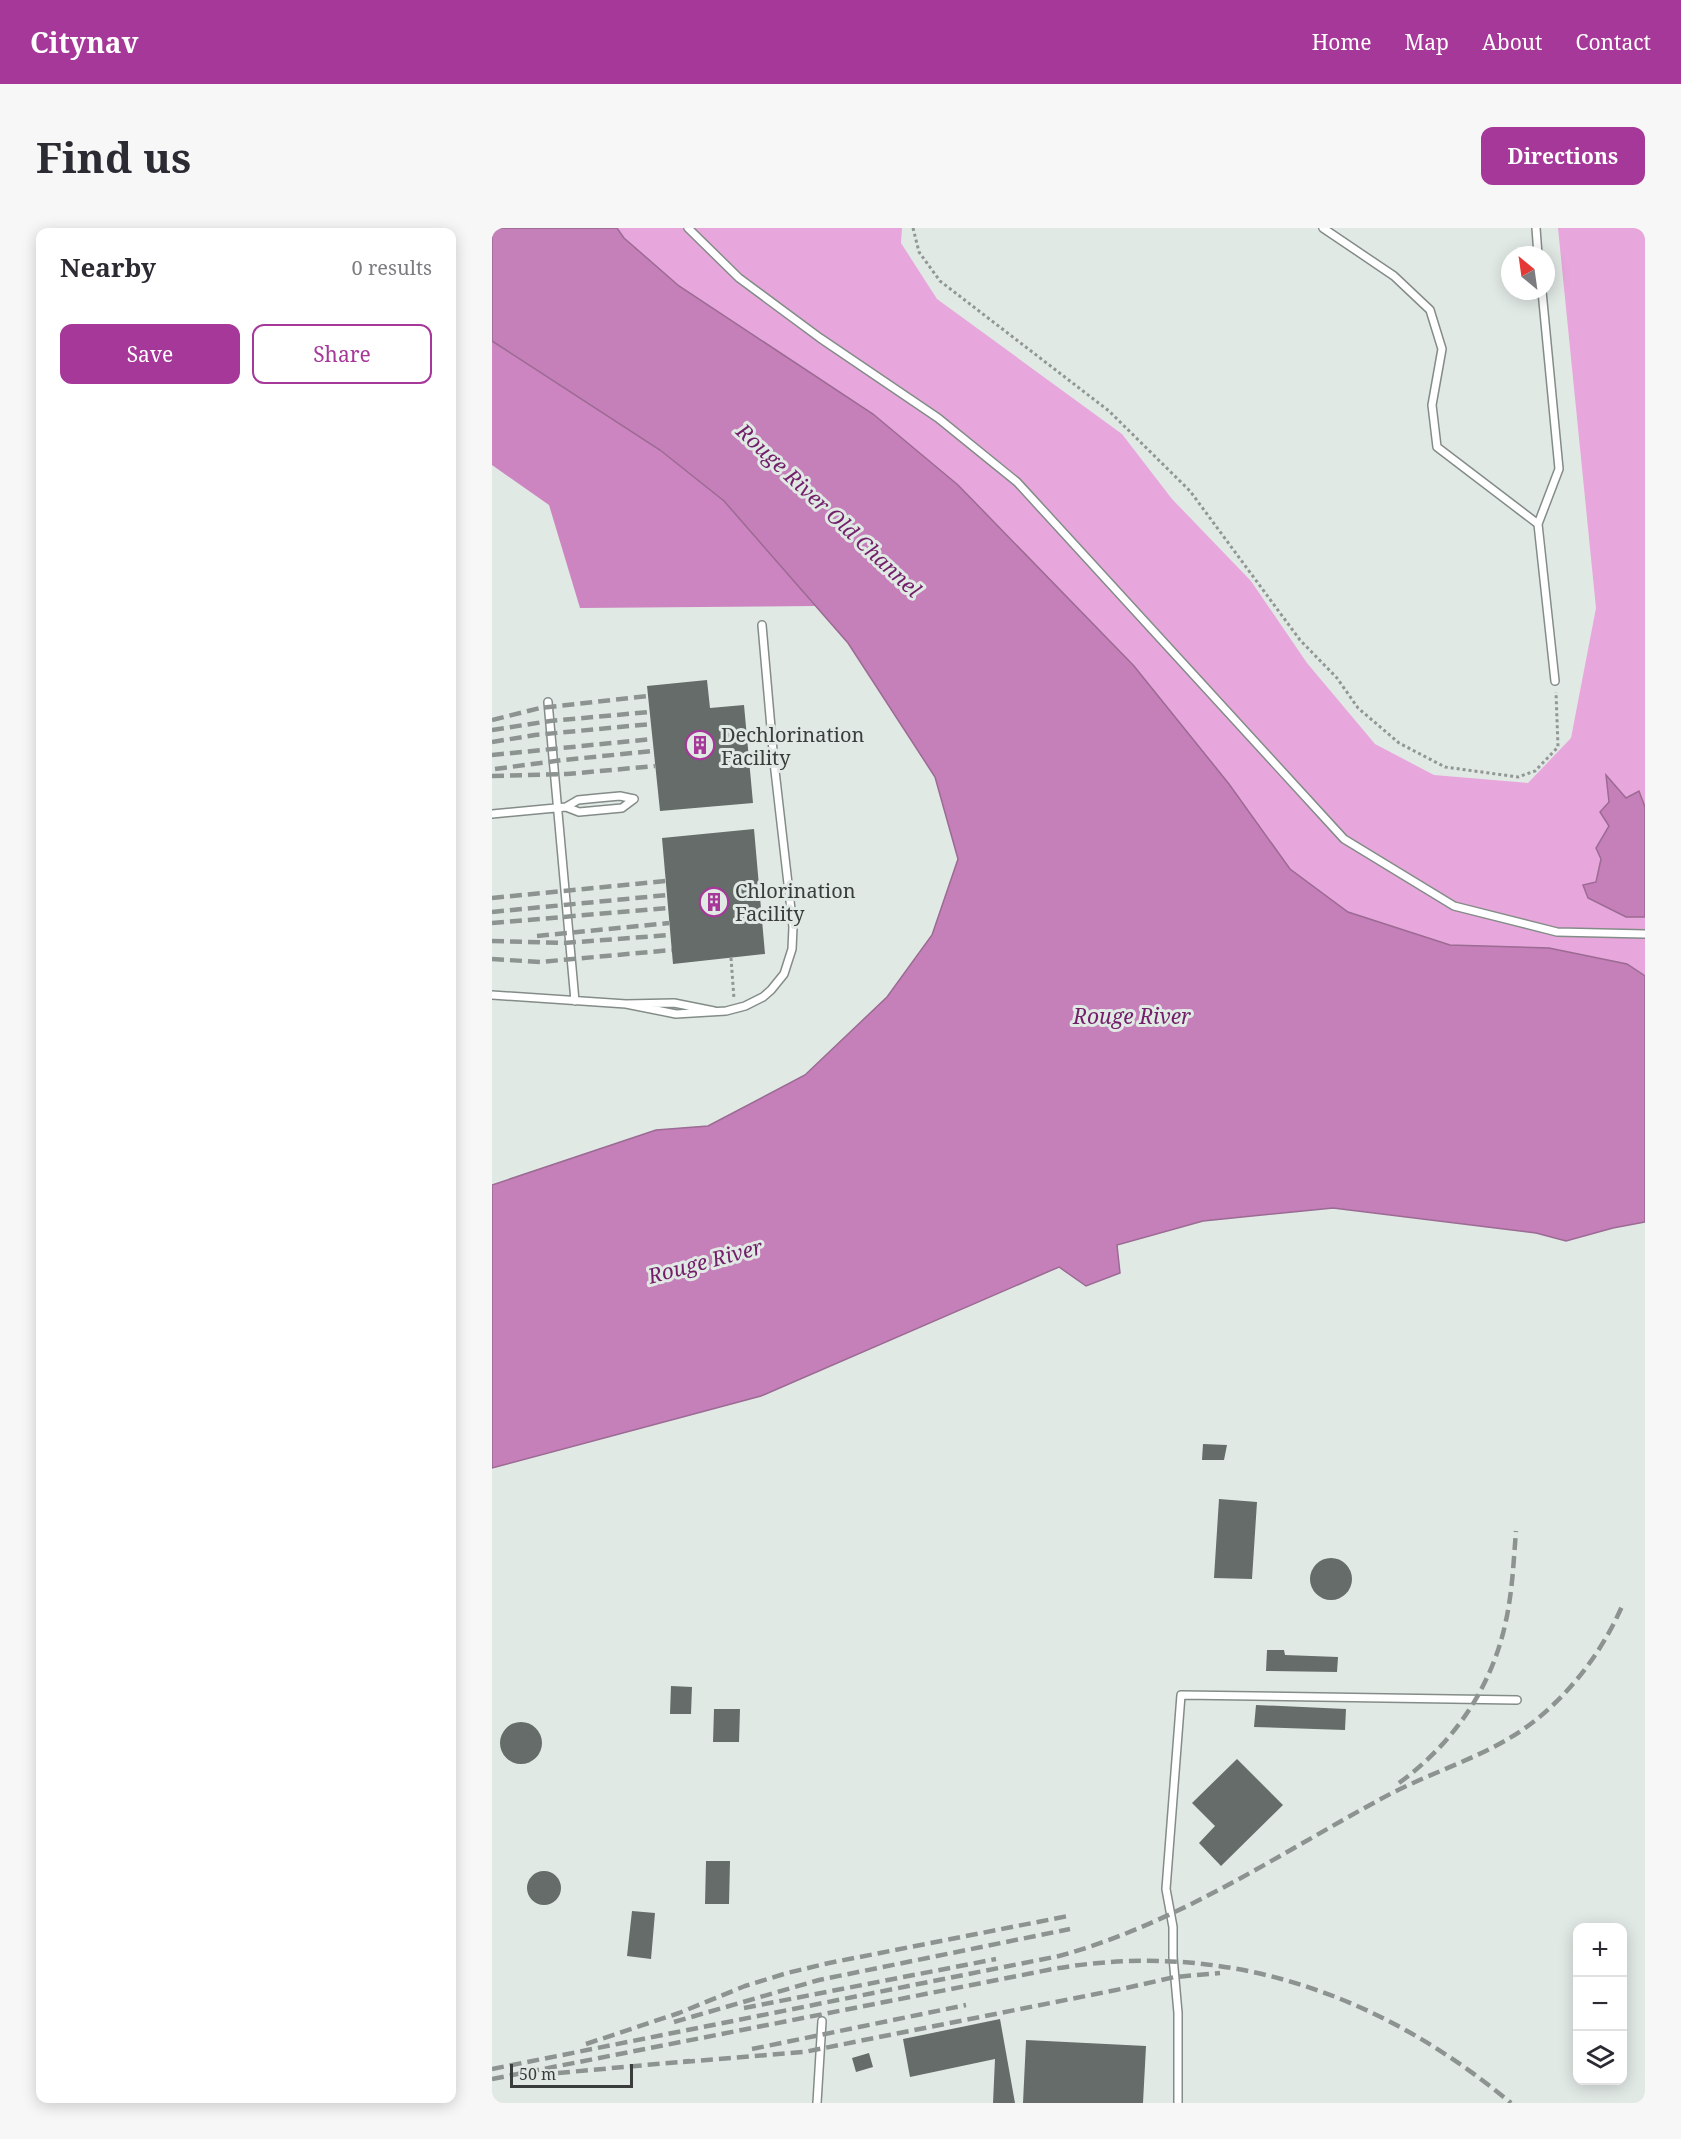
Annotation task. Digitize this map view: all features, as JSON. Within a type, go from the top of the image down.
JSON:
[{"type":"lane","points":[[688,228],[739,278],[820,338],[938,418],[1017,482],[1344,839],[1454,906],[1557,932],[1645,934]]},
{"type":"lane","points":[[1323,228],[1394,276],[1430,310],[1442,349],[1432,405],[1437,447],[1538,524]]},
{"type":"lane","points":[[1536,228],[1537,246]]},
{"type":"lane","points":[[1543,300],[1558,469],[1538,524],[1555,681]]},
{"type":"lane","points":[[492,994],[626,1004],[674,1003],[714,1011],[735,1009],[762,997],[778,982],[788,966],[794,938],[774,762],[762,625]]},
{"type":"lane","points":[[548,702],[575,1001]]},
{"type":"lane","points":[[492,814],[566,807],[578,800],[620,796],[634,799],[622,808],[579,812],[566,807]]},
{"type":"lane","points":[[1178,2103],[1178,2013],[1173,1928],[1166,1889],[1181,1695],[1517,1700]]},
{"type":"lane","points":[[818,2103],[822,2021]]},
{"type":"path","points":[[914,228],[919,252],[940,281],[1109,411],[1190,491],[1300,640],[1337,678],[1358,708],[1399,743],[1445,767],[1518,777],[1535,771],[1558,747],[1555,681]]},
{"type":"path","points":[[731,958],[735,1009]]},
{"type":"shaded area","points":[[617,228],[902,228],[901,243],[937,299],[1122,434],[1172,499],[1251,581],[1307,663],[1375,744],[1434,775],[1528,783],[1571,738],[1596,608],[1558,228],[1641,228],[1645,237],[1645,807],[1639,791],[1626,798],[1606,776],[1609,826],[1596,847],[1601,859],[1596,883],[1583,886],[1588,898],[1626,917],[1645,917],[1645,976],[1627,964],[1549,948],[1450,945],[1348,912],[1290,869],[1229,784],[1134,666],[958,485],[873,414],[679,286],[624,238]]},
{"type":"shaded area","points":[[492,341],[660,450],[724,501],[817,606],[580,608],[549,505],[492,465]]},
{"type":"water","name":"Rouge River","points":[[492,228],[617,228],[624,238],[679,286],[873,414],[958,485],[1134,666],[1229,784],[1290,869],[1348,912],[1450,945],[1549,948],[1627,964],[1645,976],[1645,1222],[1566,1241],[1536,1233],[1333,1208],[1203,1221],[1117,1245],[1120,1273],[1086,1286],[1059,1267],[761,1396],[492,1468],[492,1185],[656,1130],[708,1126],[805,1075],[887,997],[932,935],[958,859],[935,777],[848,643],[724,501],[660,450],[492,341]]},
{"type":"water","points":[[1606,775],[1626,798],[1639,791],[1645,807],[1645,917],[1626,917],[1588,898],[1583,885],[1596,882],[1601,859],[1596,848],[1609,826],[1600,812],[1609,802]]},
{"type":"building","name":"Dechlorination Facility","points":[[707,680],[710,708],[744,705],[753,803],[660,811],[647,686]]},
{"type":"building","name":"Chlorination Facility","points":[[754,829],[765,954],[673,964],[662,838]]},
{"type":"building","points":[[1203,1444],[1227,1445],[1224,1460],[1202,1460]]},
{"type":"building","points":[[1219,1499],[1257,1502],[1252,1579],[1214,1578]]},
{"type":"building","points":[[1331,1558],[1346,1564],[1352,1579],[1346,1594],[1331,1600],[1316,1594],[1310,1579],[1316,1564]]},
{"type":"building","points":[[1267,1650],[1284,1650],[1285,1655],[1338,1657],[1337,1672],[1266,1671]]},
{"type":"building","points":[[671,1686],[692,1687],[691,1714],[670,1714]]},
{"type":"building","points":[[1256,1705],[1346,1709],[1345,1730],[1254,1727]]},
{"type":"building","points":[[714,1709],[740,1709],[739,1742],[713,1742]]},
{"type":"building","points":[[521,1722],[536,1728],[542,1743],[536,1758],[521,1764],[506,1758],[500,1743],[506,1728]]},
{"type":"building","points":[[1237,1759],[1283,1805],[1221,1866],[1199,1843],[1215,1826],[1192,1803]]},
{"type":"building","points":[[706,1861],[730,1861],[729,1904],[705,1904]]},
{"type":"building","points":[[544,1871],[556,1876],[561,1888],[556,1900],[544,1905],[532,1900],[527,1888],[532,1876]]},
{"type":"building","points":[[632,1911],[655,1913],[651,1959],[627,1956]]},
{"type":"building","points":[[1000,2019],[1015,2103],[993,2103],[995,2059],[910,2077],[903,2039]]},
{"type":"building","points":[[1026,2040],[1146,2046],[1143,2103],[1023,2103]]},
{"type":"building","points":[[869,2053],[873,2067],[856,2072],[852,2058]]},
{"type":"railway","points":[[492,720],[540,708],[648,696]]},
{"type":"railway","points":[[492,730],[550,721],[649,712]]},
{"type":"railway","points":[[492,742],[535,735],[651,724]]},
{"type":"railway","points":[[492,755],[652,739]]},
{"type":"railway","points":[[495,769],[653,751]]},
{"type":"railway","points":[[492,776],[567,774],[655,766]]},
{"type":"railway","points":[[492,898],[666,881]]},
{"type":"railway","points":[[492,912],[667,895]]},
{"type":"railway","points":[[492,923],[668,908]]},
{"type":"railway","points":[[537,936],[669,923]]},
{"type":"railway","points":[[492,941],[564,943],[670,935]]},
{"type":"railway","points":[[492,959],[540,962],[672,950]]},
{"type":"railway","points":[[1399,1783],[1440,1747],[1457,1727],[1485,1682],[1504,1631],[1512,1586],[1516,1531]]},
{"type":"railway","points":[[492,2069],[1059,1956],[1147,1925],[1230,1884],[1392,1793],[1485,1751],[1520,1731],[1551,1707],[1576,1681],[1607,1636],[1623,1604]]},
{"type":"railway","points":[[586,2044],[787,1973],[1068,1916]]},
{"type":"railway","points":[[674,2022],[819,1980],[1070,1929]]},
{"type":"railway","points":[[744,2008],[996,1959]]},
{"type":"railway","points":[[492,2079],[1053,1969],[1117,1962],[1179,1962],[1239,1969],[1297,1984],[1353,2004],[1408,2031],[1460,2064],[1511,2103]]},
{"type":"railway","points":[[683,2062],[804,2052],[1175,1977],[1220,1973]]},
{"type":"railway","points":[[752,2049],[966,2005]]},
{"type":"railway","points":[[558,2073],[690,2061]]},
{"type":"place","name":"Dechlorination Facility","points":[[700,745]]},
{"type":"place","name":"Chlorination Facility","points":[[714,902]]},
{"type":"water label","name":"Rouge River Old Channel","points":[[829,510]]}]
